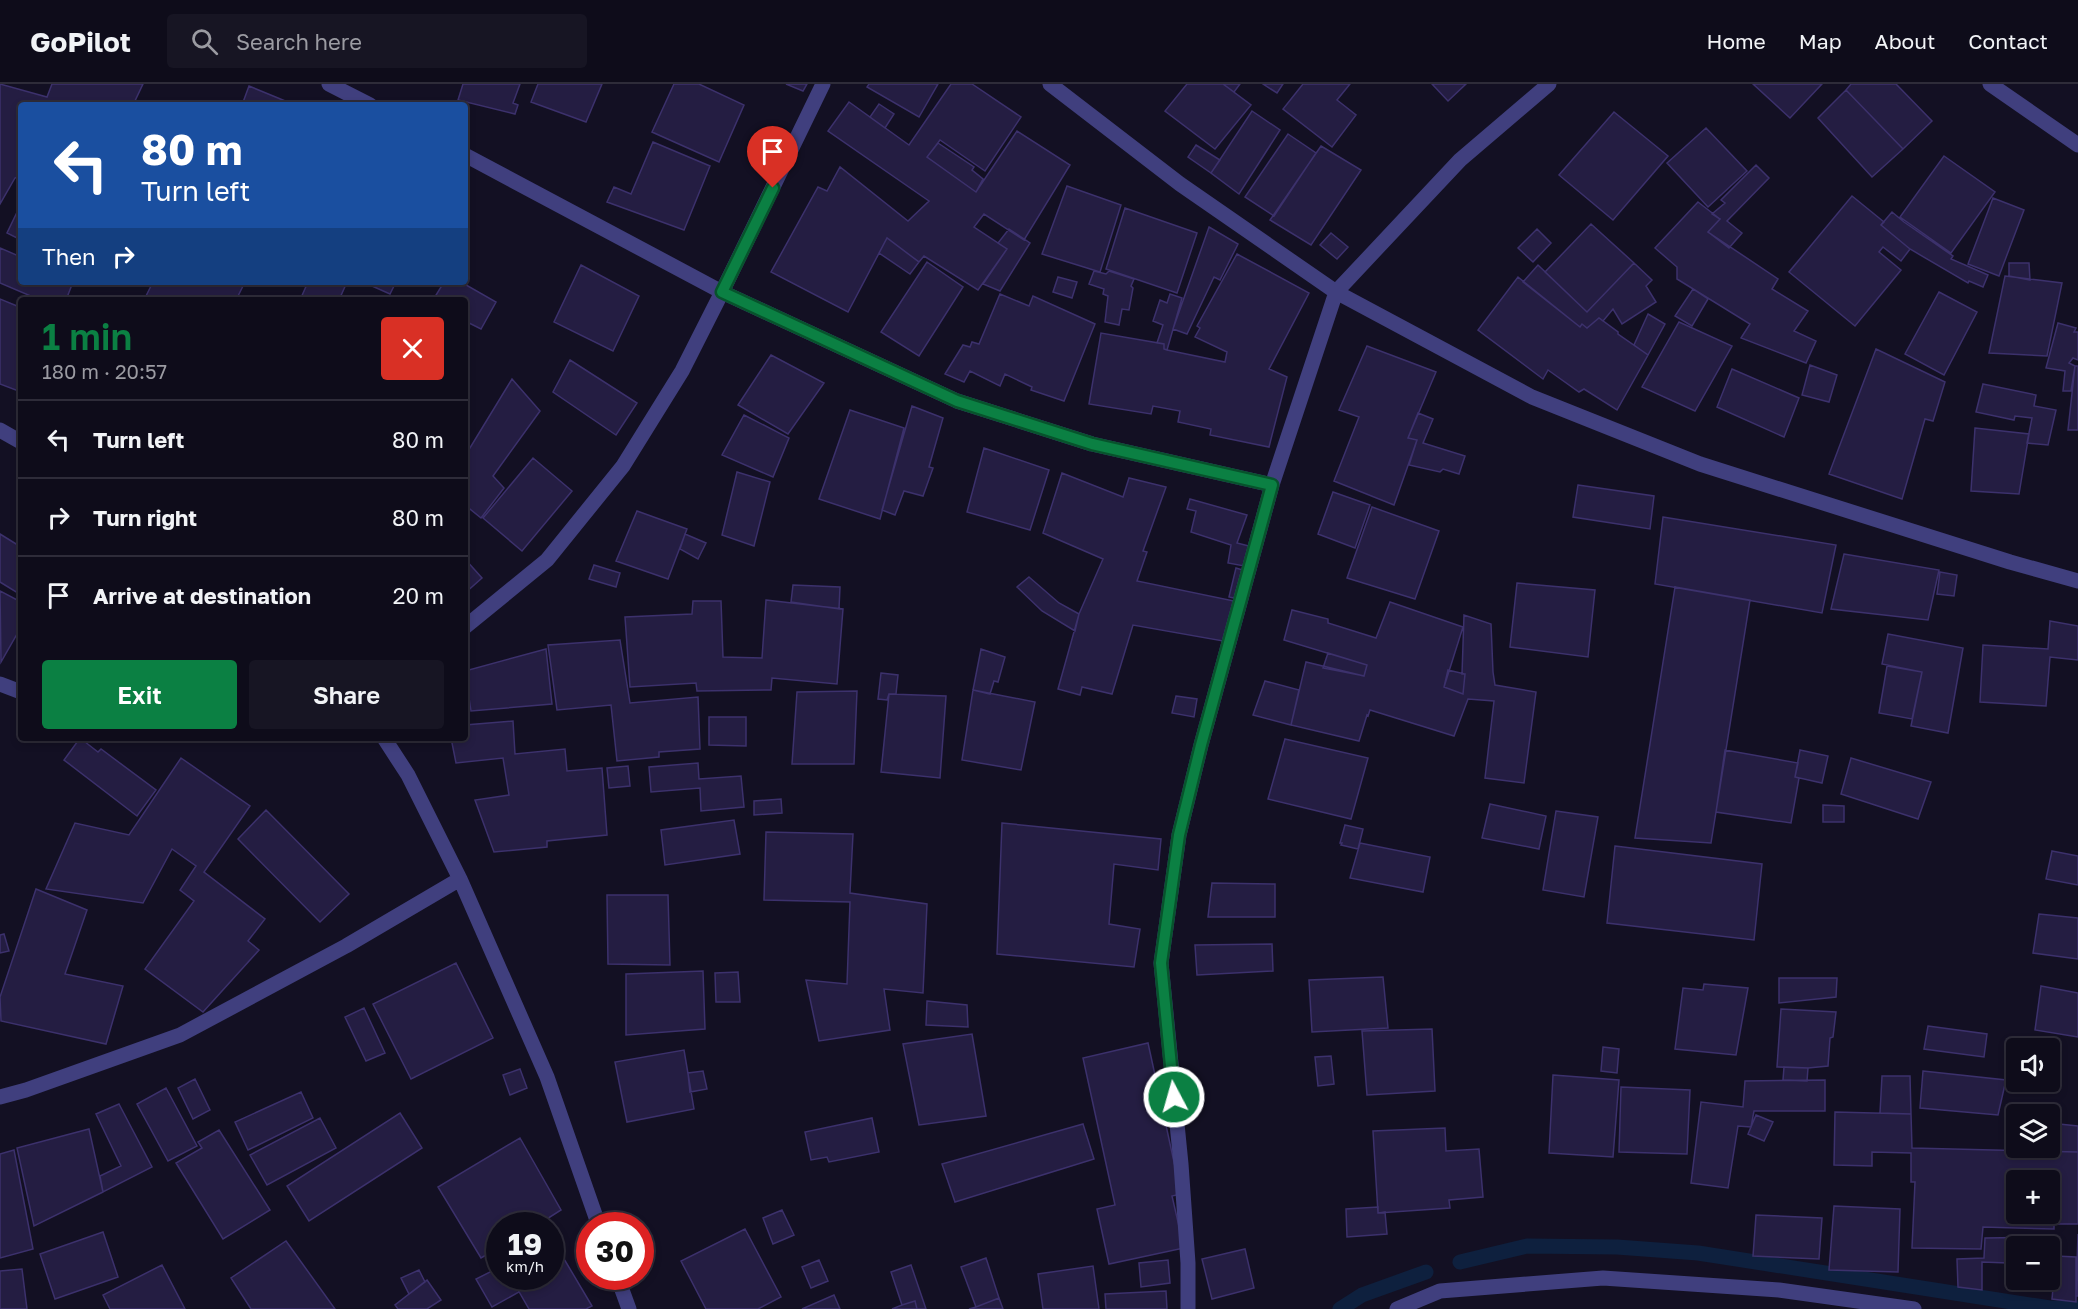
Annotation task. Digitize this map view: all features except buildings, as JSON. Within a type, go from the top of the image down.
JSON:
[{"type":"street","points":[[329,84],[364,102]]},
{"type":"street","points":[[468,625],[547,560],[623,466],[682,370],[823,84]]},
{"type":"street","points":[[1050,84],[1180,184],[1336,292],[1532,397],[1700,464],[2010,562],[2078,581]]},
{"type":"street","points":[[1188,1309],[1188,1263],[1182,1175],[1161,963],[1179,835],[1201,745],[1272,485],[1336,292],[1460,160],[1549,84]]},
{"type":"street","points":[[1989,84],[2078,145]]},
{"type":"street","points":[[468,157],[722,292],[957,401],[1092,444],[1272,485]]},
{"type":"street","points":[[0,430],[18,440]]},
{"type":"street","points":[[0,684],[18,691]]},
{"type":"street","points":[[386,741],[408,775],[460,879],[547,1077],[594,1212]]},
{"type":"street","points":[[0,1097],[26,1090],[180,1035],[346,946],[460,879]]},
{"type":"street","points":[[1396,1309],[1440,1292],[1602,1278],[1779,1290],[1914,1309]]},
{"type":"street","points":[[622,1290],[629,1309]]},
{"type":"waterway","points":[[1460,1262],[1527,1246],[1617,1247],[1698,1253],[2050,1308],[2078,1308]]},
{"type":"waterway","points":[[1340,1309],[1362,1295],[1426,1272]]},
{"type":"route","points":[[773,188],[722,292],[957,401],[1092,444],[1272,485],[1201,745],[1179,835],[1161,963],[1174,1097]]}]
